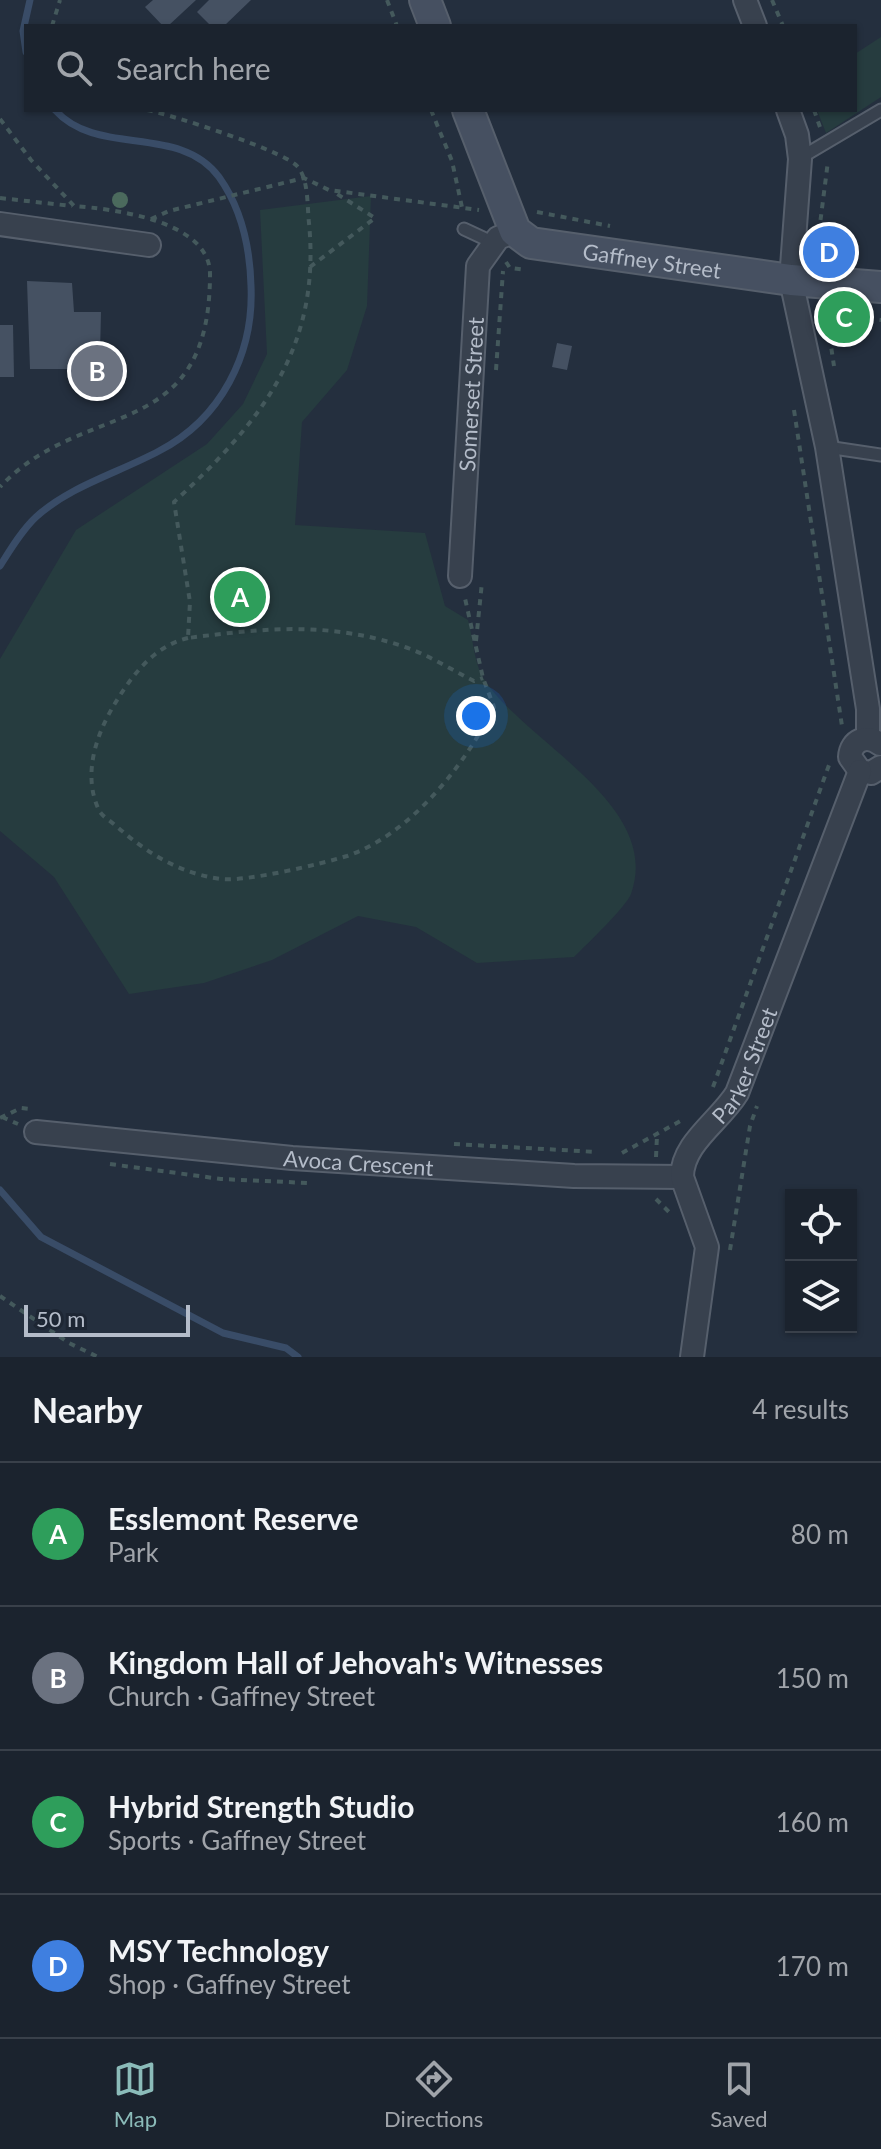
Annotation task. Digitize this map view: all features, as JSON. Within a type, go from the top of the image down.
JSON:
[{"type":"main road","points":[[425,0],[434,24]]},
{"type":"main road","points":[[469,112],[511,220]]},
{"type":"main road","name":"Gaffney Street","points":[[511,220],[531,243],[791,280],[881,287]]},
{"type":"main road","name":"Gaffney Street","points":[[791,280],[835,294],[881,303]]},
{"type":"street","points":[[745,0],[754,24]]},
{"type":"street","points":[[789,112],[797,135],[800,159],[791,280],[827,447],[875,741]]},
{"type":"street","name":"Somerset Street","points":[[460,576],[478,266],[511,220]]},
{"type":"street","points":[[0,224],[149,245]]},
{"type":"street","name":"Parker Street","points":[[682,1177],[682,1165],[690,1147],[724,1114],[737,1093],[870,769],[852,763],[851,751],[857,742],[875,741]]},
{"type":"street","name":"Avoca Crescent","points":[[36,1121],[292,1158],[574,1176],[682,1177]]},
{"type":"street","points":[[682,1177],[707,1247],[692,1357]]},
{"type":"lane","points":[[800,159],[881,110]]},
{"type":"lane","points":[[464,229],[511,220]]},
{"type":"lane","points":[[827,447],[881,455]]},
{"type":"path","points":[[53,24],[60,0]]},
{"type":"path","points":[[387,0],[396,24]]},
{"type":"path","points":[[772,0],[782,24]]},
{"type":"path","points":[[153,112],[277,153],[298,166],[304,178],[310,267],[310,288],[291,360],[258,416],[174,502],[190,602],[188,638]]},
{"type":"path","points":[[432,112],[452,161],[463,209]]},
{"type":"path","points":[[0,119],[31,160],[74,206]]},
{"type":"path","points":[[151,219],[169,211],[304,178],[375,218],[310,267]]},
{"type":"path","points":[[329,190],[374,193],[485,210],[511,220],[538,214],[615,226]]},
{"type":"path","points":[[0,198],[119,210],[151,219],[197,243],[210,263],[207,328],[189,366],[164,396],[25,465],[0,487]]},
{"type":"path","points":[[792,397],[842,724],[838,738]]},
{"type":"path","points":[[460,576],[483,678],[494,707],[436,793],[392,831],[349,855],[225,879],[184,870],[147,853],[98,810],[90,765],[106,718],[130,678],[168,643],[279,627],[340,631],[408,648],[474,681],[483,678]]},
{"type":"path","points":[[712,1089],[833,751]]},
{"type":"path","points":[[730,1252],[750,1126],[760,1098]]},
{"type":"path","points":[[1,1118],[21,1108],[36,1121]]},
{"type":"path","points":[[451,1144],[623,1154],[696,1111]]},
{"type":"path","points":[[106,1163],[221,1179],[316,1184]]},
{"type":"path","points":[[652,1199],[658,1199],[674,1218]]},
{"type":"path","points":[[705,1236],[732,1237]]},
{"type":"path","points":[[0,1296],[69,1343],[98,1357]]},
{"type":"green space","points":[[881,37],[881,97],[826,133],[818,112],[857,112],[857,53]]},
{"type":"green space","points":[[371,196],[367,306],[347,370],[302,422],[295,525],[425,533],[445,606],[468,620],[484,679],[503,703],[584,776],[609,803],[627,831],[636,862],[631,894],[574,957],[477,963],[416,927],[358,916],[272,960],[204,983],[129,994],[54,877],[0,831],[0,659],[76,530],[207,444],[243,404],[267,354],[260,210]]},
{"type":"building","points":[[153,0],[196,0],[170,24],[161,24],[145,7]]},
{"type":"building","points":[[209,0],[251,0],[226,24],[209,24],[197,12]]},
{"type":"building","points":[[27,281],[72,283],[74,312],[101,312],[100,354],[75,355],[73,369],[30,369]]},
{"type":"building","points":[[0,325],[13,325],[14,377],[0,377]]},
{"type":"building","points":[[557,343],[572,346],[567,370],[552,367]]},
{"type":"waterway","points":[[25,24],[30,0]]},
{"type":"waterway","points":[[24,27],[24,38]]},
{"type":"waterway","points":[[0,566],[16,540],[49,506],[79,488],[159,451],[181,438],[200,421],[229,382],[247,336],[251,286],[246,243],[239,215],[219,177],[202,161],[183,150],[93,133],[73,124],[58,112]]},
{"type":"waterway","points":[[0,1190],[41,1237],[223,1333],[286,1348],[298,1357]]},
{"type":"place","name":"MSY Technology","points":[[829,252]]},
{"type":"place","name":"Hybrid Strength Studio","points":[[844,317]]},
{"type":"place","name":"Kingdom Hall of Jehovah's Witnesses","points":[[97,371]]},
{"type":"place","name":"Esslemont Reserve","points":[[240,597]]}]
